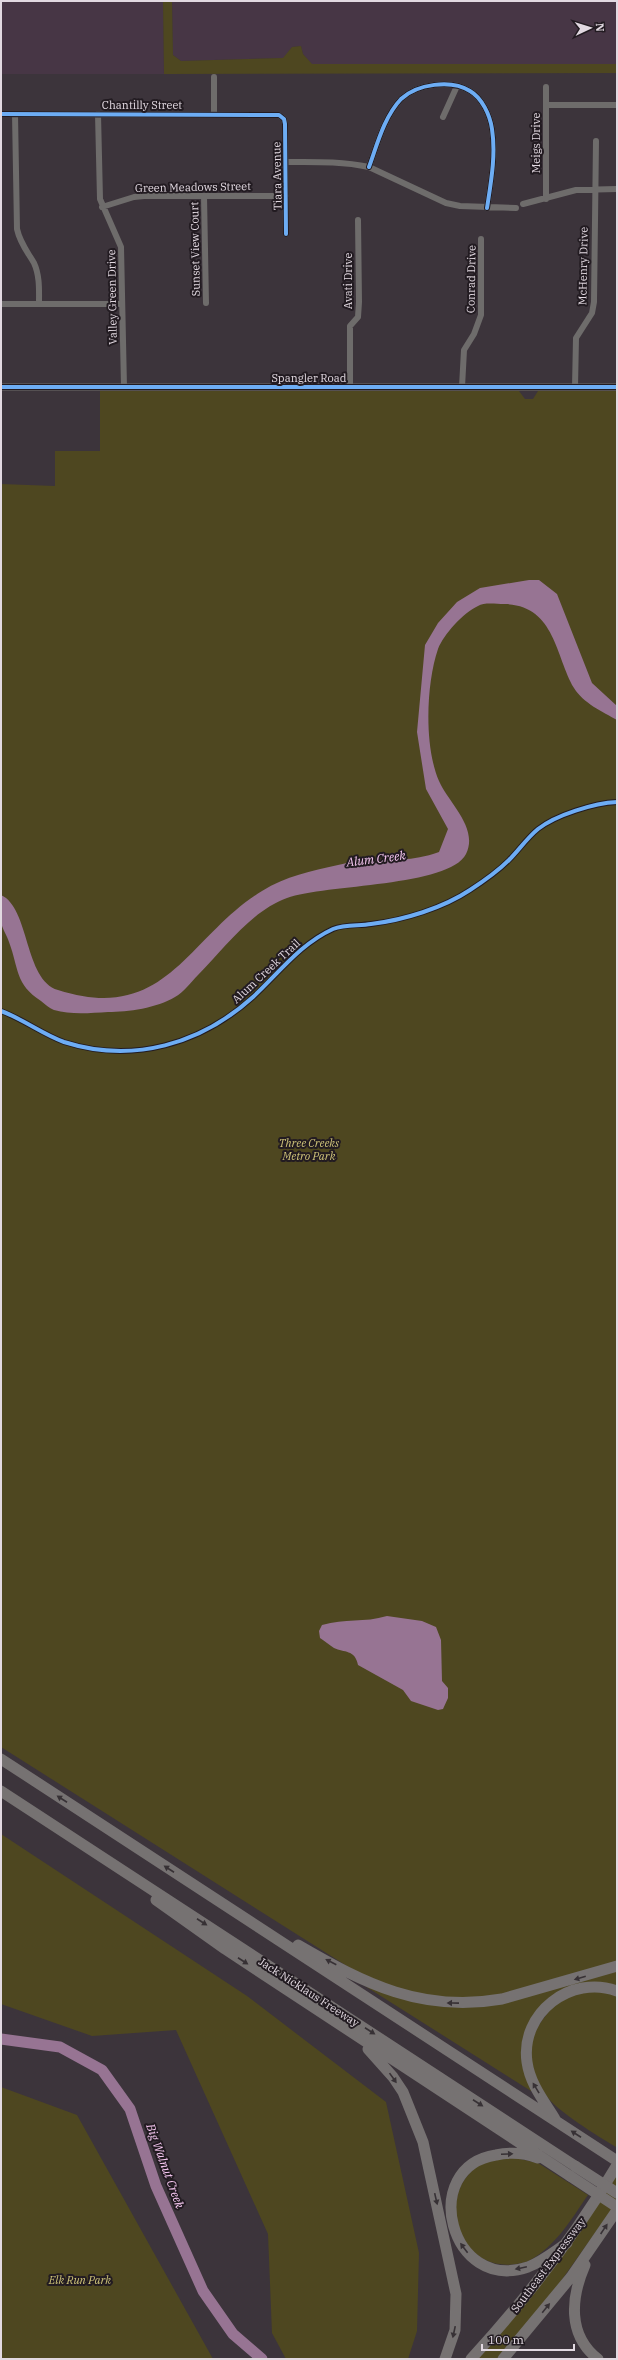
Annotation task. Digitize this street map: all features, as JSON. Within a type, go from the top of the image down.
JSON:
[{"type":"highway","points":[[1,1759],[617,2161]]},
{"type":"highway","name":"Jack Nicklaus Freeway","points":[[1,1791],[617,2193]]},
{"type":"highway","points":[[76,1840],[224,1949],[557,2167],[617,2208],[592,2248],[529,2329],[503,2359]]},
{"type":"highway","points":[[202,1890],[306,1950],[385,1989],[431,2002],[462,2003],[502,1999],[617,1966]]},
{"type":"highway","points":[[556,2122],[529,2074],[526,2048],[534,2023],[550,2003],[572,1990],[597,1987],[617,1991]]},
{"type":"highway","points":[[323,2014],[369,2050],[393,2076],[403,2092],[419,2130],[456,2294],[455,2330],[445,2359]]},
{"type":"highway","points":[[557,2167],[522,2154],[500,2154],[482,2159],[467,2169],[456,2186],[450,2207],[451,2220],[454,2232],[468,2254],[482,2264],[496,2268],[511,2270],[527,2267],[544,2259],[567,2243]]},
{"type":"highway","name":"Southeast Expressway","points":[[471,2359],[526,2296],[567,2243],[617,2165]]},
{"type":"highway","points":[[592,2248],[578,2282],[574,2311],[580,2336],[586,2347],[598,2359]]},
{"type":"street","points":[[214,77],[214,114]]},
{"type":"street","points":[[369,168],[385,124],[402,99],[413,91],[426,86],[457,86],[470,91],[481,101],[488,114],[492,129],[493,166],[487,208]]},
{"type":"street","points":[[443,116],[457,86]]},
{"type":"street","name":"Meigs Drive","points":[[546,87],[546,199]]},
{"type":"street","points":[[546,105],[617,105]]},
{"type":"street","name":"Chantilly Street","points":[[1,114],[276,114],[282,117]]},
{"type":"street","points":[[15,114],[17,229],[22,247],[34,264],[38,275],[39,304]]},
{"type":"street","name":"Valley Green Drive","points":[[98,114],[99,190],[102,207],[119,238],[121,247],[124,387]]},
{"type":"street","name":"Tiara Avenue","points":[[282,117],[285,124],[286,234]]},
{"type":"street","name":"McHenry Drive","points":[[575,387],[576,338],[592,313],[594,302],[596,141]]},
{"type":"street","points":[[286,162],[336,162],[369,168],[446,203],[460,206],[487,208],[516,208]]},
{"type":"street","points":[[523,204],[576,190],[617,189]]},
{"type":"street","name":"Sunset View Court","points":[[204,196],[206,302]]},
{"type":"street","name":"Green Meadows Street","points":[[102,207],[134,197],[286,196]]},
{"type":"street","name":"Avati Drive","points":[[350,387],[350,326],[358,317],[359,302],[358,220]]},
{"type":"street","name":"Conrad Drive","points":[[462,387],[464,350],[474,334],[481,316],[481,240]]},
{"type":"street","points":[[1,304],[122,304]]},
{"type":"street","name":"Spangler Road","points":[[1,387],[617,387]]},
{"type":"shaded area","points":[[1,1],[163,1],[164,74],[1,74]]},
{"type":"shaded area","points":[[172,1],[617,1],[617,64],[311,64],[303,54],[301,46],[292,47],[284,58],[181,61],[173,55]]},
{"type":"shaded area","points":[[529,580],[539,580],[557,594],[592,683],[617,706],[617,720],[594,707],[574,688],[551,634],[544,622],[534,613],[521,607],[504,604],[487,604],[472,609],[460,619],[445,637],[438,649],[431,680],[428,715],[434,767],[443,789],[461,816],[469,835],[469,844],[466,854],[455,865],[436,873],[412,879],[305,893],[287,898],[274,904],[239,931],[187,987],[168,1001],[151,1007],[124,1011],[67,1013],[50,1008],[26,988],[19,975],[2,925],[1,895],[10,902],[17,914],[39,973],[47,984],[58,990],[95,998],[125,996],[151,986],[173,971],[236,910],[262,891],[280,881],[308,872],[355,861],[411,859],[439,852],[448,829],[426,789],[417,732],[425,645],[438,623],[457,602],[480,588]]},
{"type":"shaded area","points":[[387,1616],[422,1621],[436,1627],[441,1640],[442,1681],[448,1688],[448,1698],[443,1709],[438,1710],[411,1701],[403,1690],[358,1665],[357,1660],[352,1654],[334,1648],[320,1638],[319,1631],[322,1625]]},
{"type":"green space","points":[[163,1],[172,1],[173,55],[181,61],[283,58],[292,47],[301,46],[303,54],[312,64],[617,64],[617,73],[164,74]]},
{"type":"green space","name":"Three Creeks Metro Park","points":[[100,391],[519,391],[525,399],[533,399],[538,391],[617,391],[617,1962],[514,1993],[450,2000],[401,1991],[358,1973],[1,1747],[1,484],[55,486],[55,451],[100,451]]},
{"type":"green space","points":[[1,1834],[247,1996],[386,2102],[419,2253],[417,2331],[408,2359],[286,2359],[272,2333],[268,2234],[176,2030],[92,2036],[1,2004]]},
{"type":"green space","points":[[617,1969],[617,1988],[574,1986],[527,2027],[533,2090],[531,2091],[365,1986],[366,1984],[446,2006]]},
{"type":"green space","points":[[594,1990],[617,1995],[616,2147],[578,2123],[550,2101],[539,2084],[531,2063],[532,2043],[535,2034],[540,2024],[553,2007],[565,1997]]},
{"type":"green space","name":"Elk Run Park","points":[[1,2087],[77,2115],[213,2359],[1,2359]]},
{"type":"green space","points":[[511,2157],[538,2163],[588,2195],[563,2231],[539,2254],[523,2263],[496,2264],[480,2257],[468,2245],[459,2230],[456,2213],[458,2195],[465,2179],[479,2165],[490,2161]]},
{"type":"green space","points":[[617,2174],[617,2202],[548,2299],[497,2359],[476,2359]]},
{"type":"waterway","name":"Big Walnut Creek","points":[[1,2039],[60,2047],[102,2070],[130,2109],[156,2186],[203,2291],[233,2334],[262,2359]]},
{"type":"cycle path","points":[[369,167],[378,141],[390,114],[401,99],[416,90],[434,85],[444,84],[462,87],[470,91],[482,102],[491,124],[493,159],[487,208]]},
{"type":"cycle path","points":[[1,114],[279,115],[284,119],[285,124],[286,234]]},
{"type":"cycle path","points":[[1,387],[617,387]]},
{"type":"cycle path","name":"Alum Creek Trail","points":[[1,1011],[56,1039],[90,1048],[115,1051],[140,1050],[189,1038],[211,1027],[233,1013],[253,997],[300,951],[321,935],[342,926],[366,925],[397,920],[436,908],[470,890],[496,872],[538,829],[546,824],[587,807],[617,802]]},
{"type":"water label","name":"Alum Creek","points":[[376,859]]}]
